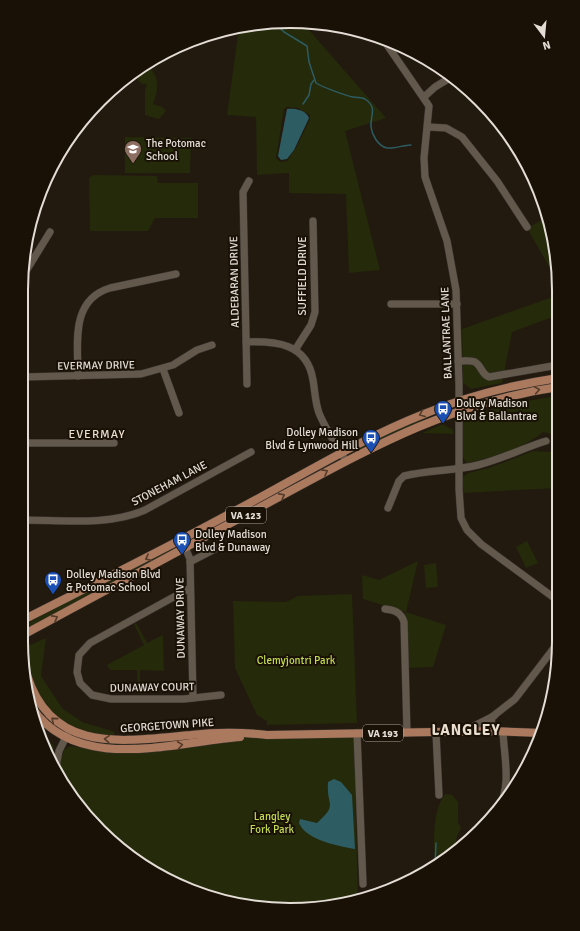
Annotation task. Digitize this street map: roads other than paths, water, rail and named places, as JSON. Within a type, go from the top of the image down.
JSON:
[{"type":"main road","name":"VA 123","points":[[28,632],[184,544],[344,458],[399,424],[459,401],[508,387],[552,379]]},
{"type":"main road","name":"VA 123","points":[[344,458],[458,410],[514,395],[552,388]]},
{"type":"main road","name":"VA 123","points":[[28,617],[184,544]]},
{"type":"main road","points":[[28,613],[42,610]]},
{"type":"main road","name":"GEORGETOWN PIKE","points":[[33,694],[53,720],[69,730],[92,738],[121,740],[219,733],[267,735],[490,731],[535,733]]},
{"type":"main road","name":"GEORGETOWN PIKE","points":[[39,716],[45,723],[65,738],[78,744],[92,747],[141,749],[267,735]]},
{"type":"street","name":"BALLANTRAE LANE","points":[[389,48],[424,97],[429,110],[424,158],[425,177],[447,241],[454,275],[457,304],[460,511],[467,530],[481,544],[552,596]]},
{"type":"street","points":[[424,97],[435,87],[447,80]]},
{"type":"street","points":[[428,127],[446,128],[462,137],[497,181],[527,227]]},
{"type":"street","name":"ALDEBARAN DRIVE","points":[[247,384],[243,192],[249,181]]},
{"type":"street","name":"SUFFIELD DRIVE","points":[[295,350],[311,326],[314,312],[313,221]]},
{"type":"street","points":[[29,266],[50,232]]},
{"type":"street","points":[[78,376],[78,324],[82,311],[89,300],[99,292],[110,288],[176,274]]},
{"type":"street","points":[[391,304],[457,304]]},
{"type":"street","points":[[246,342],[275,342],[295,350],[309,366],[320,414],[344,458]]},
{"type":"street","name":"EVERMAY DRIVE","points":[[28,377],[130,376],[163,369],[197,350],[212,345]]},
{"type":"street","points":[[458,361],[475,362],[480,366],[483,374],[489,377],[552,366]]},
{"type":"street","points":[[163,369],[179,413]]},
{"type":"street","points":[[388,508],[399,481],[404,476],[459,470],[490,462],[526,447],[546,441]]},
{"type":"street","points":[[28,443],[114,443]]},
{"type":"street","name":"STONEHAM LANE","points":[[28,520],[110,519],[130,516],[145,510],[251,452]]},
{"type":"street","name":"DUNAWAY DRIVE","points":[[184,544],[190,562],[193,698]]},
{"type":"street","points":[[190,562],[217,548]]},
{"type":"street","name":"DUNAWAY COURT","points":[[190,588],[90,642],[79,655],[76,666],[78,678],[83,687],[92,695],[101,698],[193,698],[221,695]]},
{"type":"street","points":[[385,609],[397,612],[402,617],[404,622],[407,733]]},
{"type":"street","points":[[470,732],[472,728],[494,716],[514,700],[551,651]]},
{"type":"street","points":[[490,731],[490,722],[494,716]]},
{"type":"street","points":[[54,755],[69,730]]},
{"type":"street","points":[[436,732],[439,795]]},
{"type":"street","points":[[503,732],[505,791]]},
{"type":"street","points":[[357,733],[363,884]]},
{"type":"water","points":[[287,109],[300,110],[308,115],[309,118],[294,150],[287,159],[281,160],[278,156]]},
{"type":"water","points":[[334,779],[341,782],[352,795],[355,849],[332,844],[315,838],[308,834],[299,823],[300,819],[317,823],[328,812],[330,804],[328,782]]},
{"type":"waterway","points":[[281,29],[307,46],[309,62],[316,83],[346,95],[364,98],[369,102],[372,109],[371,127],[374,137],[381,145],[387,148],[411,145]]},
{"type":"waterway","points":[[303,104],[309,95],[311,84],[314,80]]},
{"type":"waterway","points":[[435,859],[436,843]]},
{"type":"place","name":"The Potomac School","points":[[133,164]]},
{"type":"place","name":"Dolley Madison Blvd & Ballantrae","points":[[443,424]]},
{"type":"place","name":"Dolley Madison Blvd & Lynwood Hill","points":[[371,453]]},
{"type":"place","name":"Dolley Madison Blvd & Dunaway","points":[[182,555]]},
{"type":"place","name":"Dolley Madison Blvd & Potomac School","points":[[53,595]]},
{"type":"district","name":"EVERMAY","points":[[97,434]]},
{"type":"district","name":"LANGLEY","points":[[466,730]]},
{"type":"park label","name":"Clemyjontri Park","points":[[296,660]]},
{"type":"park label","name":"Langley Fork Park","points":[[272,822]]}]
